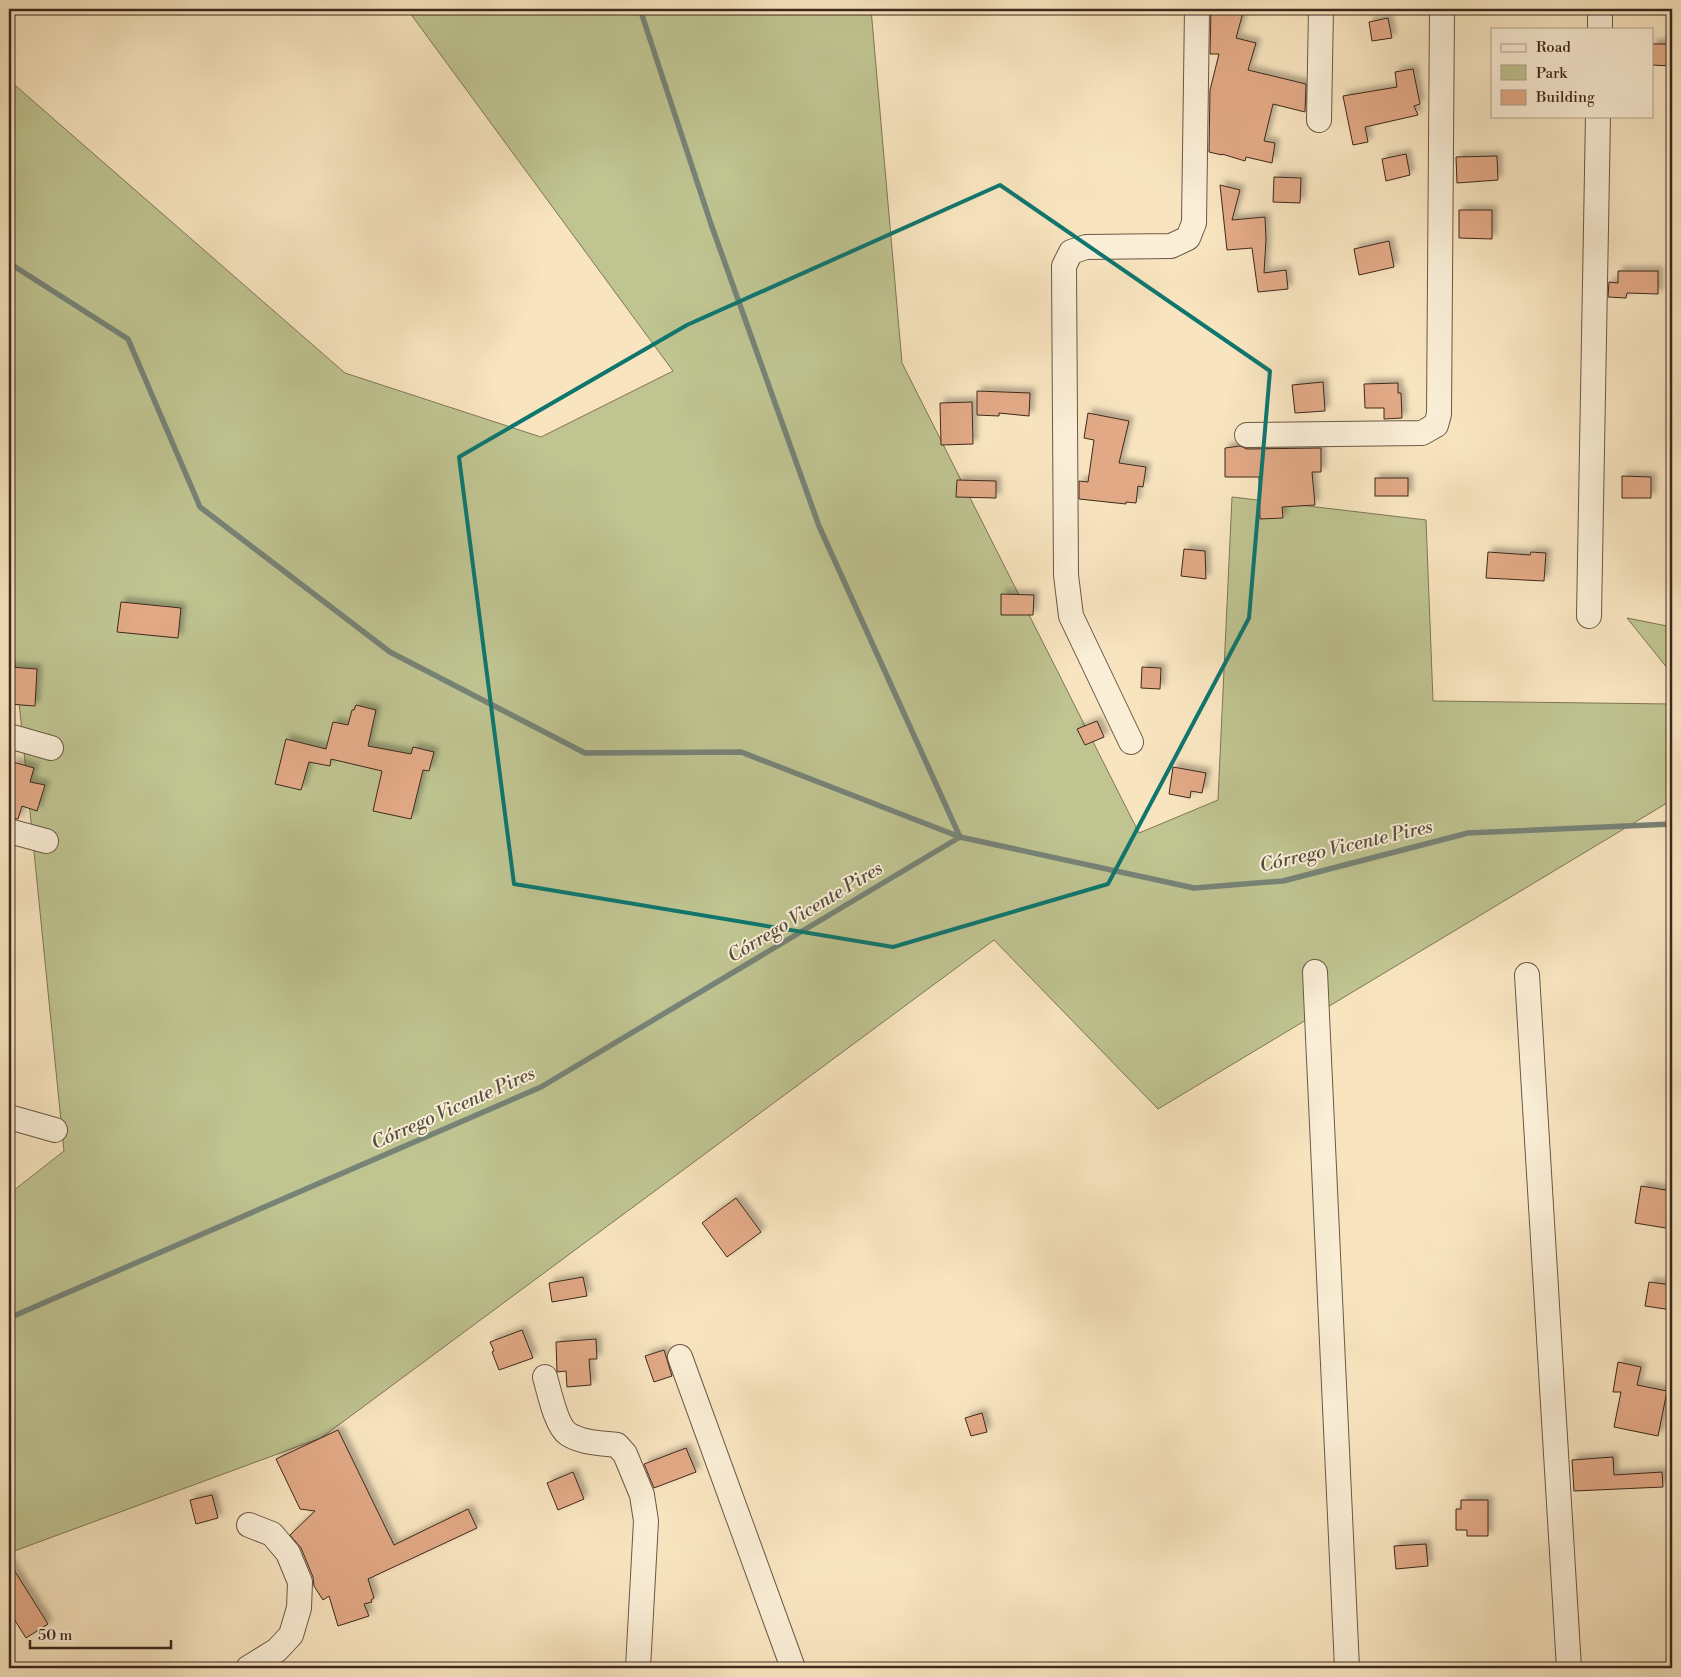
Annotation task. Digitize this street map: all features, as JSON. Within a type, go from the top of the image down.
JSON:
[{"type":"street","points":[[1132,742],[1071,616],[1066,575],[1064,266],[1071,252],[1086,247],[1172,246],[1188,238],[1194,223],[1197,9]]},
{"type":"street","points":[[1319,120],[1321,9]]},
{"type":"street","points":[[1247,434],[1422,433],[1436,425],[1439,414],[1442,9]]},
{"type":"street","points":[[1600,9],[1600,28]]},
{"type":"street","points":[[1589,616],[1598,118]]},
{"type":"street","points":[[9,736],[51,748]]},
{"type":"street","points":[[9,831],[46,841]]},
{"type":"street","points":[[1315,972],[1348,1668]]},
{"type":"street","points":[[1527,975],[1569,1668]]},
{"type":"street","points":[[9,1117],[55,1130]]},
{"type":"street","points":[[680,1357],[793,1668]]},
{"type":"street","points":[[545,1377],[558,1420],[566,1433],[584,1441],[617,1445],[625,1454],[642,1495],[646,1521],[638,1668]]},
{"type":"street","points":[[248,1668],[277,1650],[291,1635],[300,1608],[300,1582],[288,1553],[272,1534],[249,1525]]},
{"type":"highlighted area","points":[[1000,185],[1270,371],[1249,618],[1108,884],[893,947],[514,884],[459,457],[687,325]]},
{"type":"green space","points":[[407,9],[871,9],[902,363],[1139,833],[1218,800],[1232,497],[1426,520],[1433,701],[1672,704],[1672,805],[1667,803],[1158,1109],[994,940],[321,1438],[9,1553],[9,1194],[64,1151],[9,602],[9,80],[345,373],[541,437],[673,371]]},
{"type":"green space","points":[[1627,618],[1672,627],[1672,674]]},
{"type":"building","points":[[1211,9],[1244,9],[1236,38],[1256,43],[1248,70],[1306,84],[1305,112],[1273,104],[1264,141],[1275,143],[1272,163],[1246,157],[1245,161],[1209,152],[1210,90],[1219,54],[1210,54]]},
{"type":"building","points":[[1388,18],[1392,38],[1372,41],[1369,22]]},
{"type":"building","points":[[1654,44],[1672,44],[1672,66],[1654,65]]},
{"type":"building","points":[[1413,69],[1420,104],[1414,106],[1418,115],[1365,127],[1368,142],[1353,145],[1343,96],[1397,87],[1395,72]]},
{"type":"building","points":[[1406,154],[1410,175],[1386,181],[1382,159]]},
{"type":"building","points":[[1497,156],[1498,180],[1457,183],[1456,157]]},
{"type":"building","points":[[1274,177],[1301,178],[1300,203],[1273,202]]},
{"type":"building","points":[[1220,185],[1240,190],[1232,220],[1265,217],[1264,273],[1286,270],[1288,289],[1258,292],[1252,248],[1227,250]]},
{"type":"building","points":[[1459,210],[1492,210],[1492,239],[1459,238]]},
{"type":"building","points":[[1389,241],[1394,267],[1359,275],[1354,249]]},
{"type":"building","points":[[1618,271],[1658,271],[1658,294],[1627,293],[1626,298],[1608,297],[1609,282],[1618,283]]},
{"type":"building","points":[[1323,382],[1325,411],[1295,413],[1292,385]]},
{"type":"building","points":[[1398,383],[1398,393],[1401,393],[1402,418],[1384,419],[1384,408],[1365,408],[1364,384]]},
{"type":"building","points":[[977,391],[1030,393],[1029,416],[999,413],[999,416],[977,415]]},
{"type":"building","points":[[972,402],[973,444],[941,445],[940,403]]},
{"type":"building","points":[[1088,413],[1129,421],[1119,463],[1146,467],[1143,487],[1138,486],[1136,503],[1126,502],[1126,504],[1079,499],[1079,481],[1088,482],[1094,440],[1084,438]]},
{"type":"building","points":[[1240,446],[1247,449],[1321,448],[1321,472],[1312,472],[1315,505],[1282,507],[1283,518],[1260,519],[1259,477],[1225,477],[1225,448]]},
{"type":"building","points":[[1622,476],[1651,477],[1651,498],[1622,498]]},
{"type":"building","points":[[1375,478],[1408,478],[1408,496],[1375,496]]},
{"type":"building","points":[[957,480],[996,481],[996,498],[956,497]]},
{"type":"building","points":[[1184,549],[1205,551],[1206,579],[1181,576]]},
{"type":"building","points":[[1488,552],[1530,555],[1531,552],[1546,553],[1544,581],[1486,578]]},
{"type":"building","points":[[1001,594],[1034,595],[1033,615],[1001,615]]},
{"type":"building","points":[[121,602],[181,608],[178,638],[117,632]]},
{"type":"building","points":[[9,667],[37,669],[35,706],[9,704]]},
{"type":"building","points":[[1142,667],[1161,668],[1160,689],[1141,688]]},
{"type":"building","points":[[356,705],[376,710],[368,746],[411,754],[413,747],[434,752],[429,771],[423,770],[411,819],[373,811],[382,771],[331,759],[330,766],[309,762],[301,790],[275,784],[286,739],[326,749],[333,722],[348,725],[352,710],[354,710]]},
{"type":"building","points":[[1097,721],[1104,737],[1085,745],[1077,729]]},
{"type":"building","points":[[13,762],[34,768],[30,782],[45,785],[37,811],[22,806],[18,819],[9,818],[9,775]]},
{"type":"building","points":[[1173,767],[1206,773],[1202,793],[1191,791],[1190,798],[1169,794]]},
{"type":"building","points":[[1641,1186],[1672,1191],[1672,1229],[1635,1223]]},
{"type":"building","points":[[736,1198],[761,1232],[727,1257],[702,1223]]},
{"type":"building","points":[[583,1277],[587,1296],[552,1302],[549,1283]]},
{"type":"building","points":[[1649,1282],[1672,1285],[1672,1310],[1645,1306]]},
{"type":"building","points":[[522,1330],[533,1358],[499,1370],[490,1342]]},
{"type":"building","points":[[596,1339],[597,1359],[589,1359],[591,1385],[567,1387],[566,1371],[557,1372],[556,1342]]},
{"type":"building","points":[[664,1350],[672,1376],[654,1382],[645,1356]]},
{"type":"building","points":[[1618,1362],[1641,1367],[1637,1385],[1667,1391],[1658,1436],[1614,1427],[1621,1392],[1613,1392]]},
{"type":"building","points":[[982,1413],[987,1432],[971,1436],[965,1418]]},
{"type":"building","points":[[338,1430],[394,1545],[468,1509],[477,1528],[368,1579],[374,1598],[371,1600],[372,1602],[364,1604],[369,1616],[338,1626],[329,1596],[323,1600],[314,1586],[313,1577],[301,1548],[290,1535],[315,1511],[300,1509],[276,1459]]},
{"type":"building","points":[[686,1448],[696,1472],[654,1488],[644,1464]]},
{"type":"building","points":[[1613,1457],[1614,1475],[1662,1472],[1663,1487],[1574,1491],[1572,1460]]},
{"type":"building","points":[[573,1472],[584,1499],[558,1510],[547,1483]]},
{"type":"building","points":[[212,1495],[218,1518],[196,1524],[190,1500]]},
{"type":"building","points":[[1461,1500],[1488,1500],[1488,1536],[1467,1536],[1467,1530],[1456,1530],[1456,1509],[1461,1509]]},
{"type":"building","points":[[1426,1544],[1428,1566],[1396,1569],[1394,1546]]},
{"type":"building","points":[[9,1562],[48,1624],[26,1638],[9,1611]]},
{"type":"waterway","points":[[640,9],[711,224],[819,526],[960,837]]},
{"type":"waterway","points":[[9,263],[128,339],[200,507],[390,652],[585,753],[741,752],[960,837]]},
{"type":"waterway","name":"Córrego Vicente Pires","points":[[9,1318],[541,1087],[960,837],[1194,888],[1283,881],[1468,833],[1672,824]]}]
